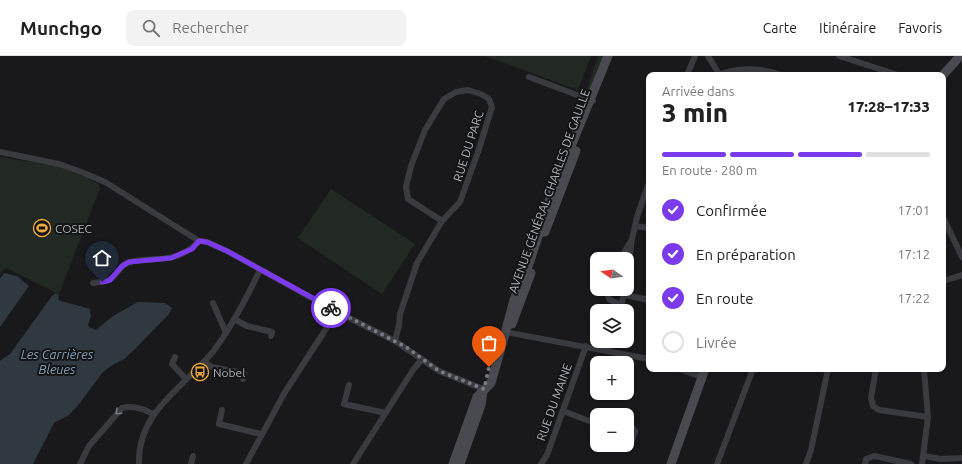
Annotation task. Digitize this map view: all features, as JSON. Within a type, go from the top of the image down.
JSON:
[{"type":"main road","name":"AVENUE GÉNÉRAL CHARLES DE GAULLE","points":[[453,464],[477,397],[491,383],[505,332],[512,325],[515,319],[609,56]]},
{"type":"main road","points":[[945,72],[960,56]]},
{"type":"main road","points":[[671,464],[703,373]]},
{"type":"main road","name":"AVENUE GÉNÉRAL CHARLES DE GAULLE","points":[[460,464],[481,404],[484,389]]},
{"type":"street","points":[[688,72],[695,56]]},
{"type":"street","points":[[708,56],[716,72]]},
{"type":"street","points":[[839,56],[889,72]]},
{"type":"street","points":[[731,72],[750,70],[772,72]]},
{"type":"street","points":[[529,77],[592,101]]},
{"type":"street","name":"RUE DU PARC","points":[[395,341],[402,307],[417,263],[442,221],[460,202],[492,107],[489,99],[468,90],[456,92],[444,99],[425,130],[411,166],[406,187],[408,200],[442,221]]},
{"type":"street","points":[[0,152],[58,164],[80,171],[105,182],[199,241],[207,242],[218,247],[337,312],[395,341],[452,377],[484,389]]},
{"type":"street","points":[[630,252],[635,226],[646,191]]},
{"type":"street","points":[[946,222],[962,257]]},
{"type":"street","points":[[635,226],[646,228]]},
{"type":"street","points":[[624,252],[632,239]]},
{"type":"street","points":[[93,284],[110,280],[122,266],[129,262],[171,258],[192,249],[199,241]]},
{"type":"street","points":[[139,464],[138,457],[141,443],[153,414],[215,349],[246,300],[260,270]]},
{"type":"street","points":[[946,280],[962,275]]},
{"type":"street","points":[[634,295],[646,299]]},
{"type":"street","points":[[608,296],[609,299],[616,304]]},
{"type":"street","points":[[213,303],[226,333]]},
{"type":"street","points":[[246,464],[285,392],[337,312]]},
{"type":"street","points":[[234,319],[247,326],[272,332],[271,336]]},
{"type":"street","points":[[505,332],[608,350],[646,358]]},
{"type":"street","name":"RUE DU MAINE","points":[[540,464],[547,455],[586,346]]},
{"type":"street","points":[[175,356],[172,364],[186,379]]},
{"type":"street","points":[[353,464],[413,370],[422,359]]},
{"type":"street","points":[[204,362],[212,367],[244,373],[243,379]]},
{"type":"street","points":[[717,464],[752,372]]},
{"type":"street","points":[[806,464],[811,450],[827,372]]},
{"type":"street","points":[[875,372],[871,398],[873,406],[879,410],[928,417]]},
{"type":"street","points":[[922,464],[928,417],[924,372]]},
{"type":"street","points":[[349,385],[344,404],[386,413]]},
{"type":"street","points":[[80,464],[89,446],[122,408],[128,406],[145,410],[153,414]]},
{"type":"street","points":[[222,410],[219,424],[262,434]]},
{"type":"street","points":[[563,411],[590,421]]},
{"type":"street","points":[[190,464],[193,456]]},
{"type":"street","points":[[865,464],[866,459],[874,456],[910,464]]},
{"type":"street","points":[[924,456],[941,459],[962,458]]},
{"type":"shaded area","points":[[485,56],[591,56],[578,90]]},
{"type":"shaded area","points":[[598,56],[606,56],[587,96],[585,95]]},
{"type":"shaded area","name":"COSEC","points":[[0,157],[56,166],[79,174],[99,184],[100,188],[59,294],[6,268],[0,274]]},
{"type":"shaded area","points":[[331,189],[415,244],[382,294],[298,238]]},
{"type":"water","name":"Les Carrières Bleues","points":[[4,273],[17,276],[29,286],[0,327],[0,279]]},
{"type":"water","name":"Les Carrières Bleues","points":[[55,293],[59,295],[58,300],[90,309],[91,316],[88,325],[96,330],[113,316],[138,302],[165,303],[172,308],[168,315],[134,350],[124,359],[103,372],[69,415],[54,423],[33,464],[0,464],[0,361],[10,354]]},
{"type":"way so far","points":[[331,308],[406,347],[439,371],[475,386],[484,389],[489,367]]},
{"type":"place","name":"COSEC","points":[[42,228]]},
{"type":"place","name":"Nobel","points":[[200,372]]},
{"type":"route","points":[[102,282],[110,280],[122,266],[129,262],[171,258],[192,249],[199,241],[207,242],[227,251],[331,308]]}]
